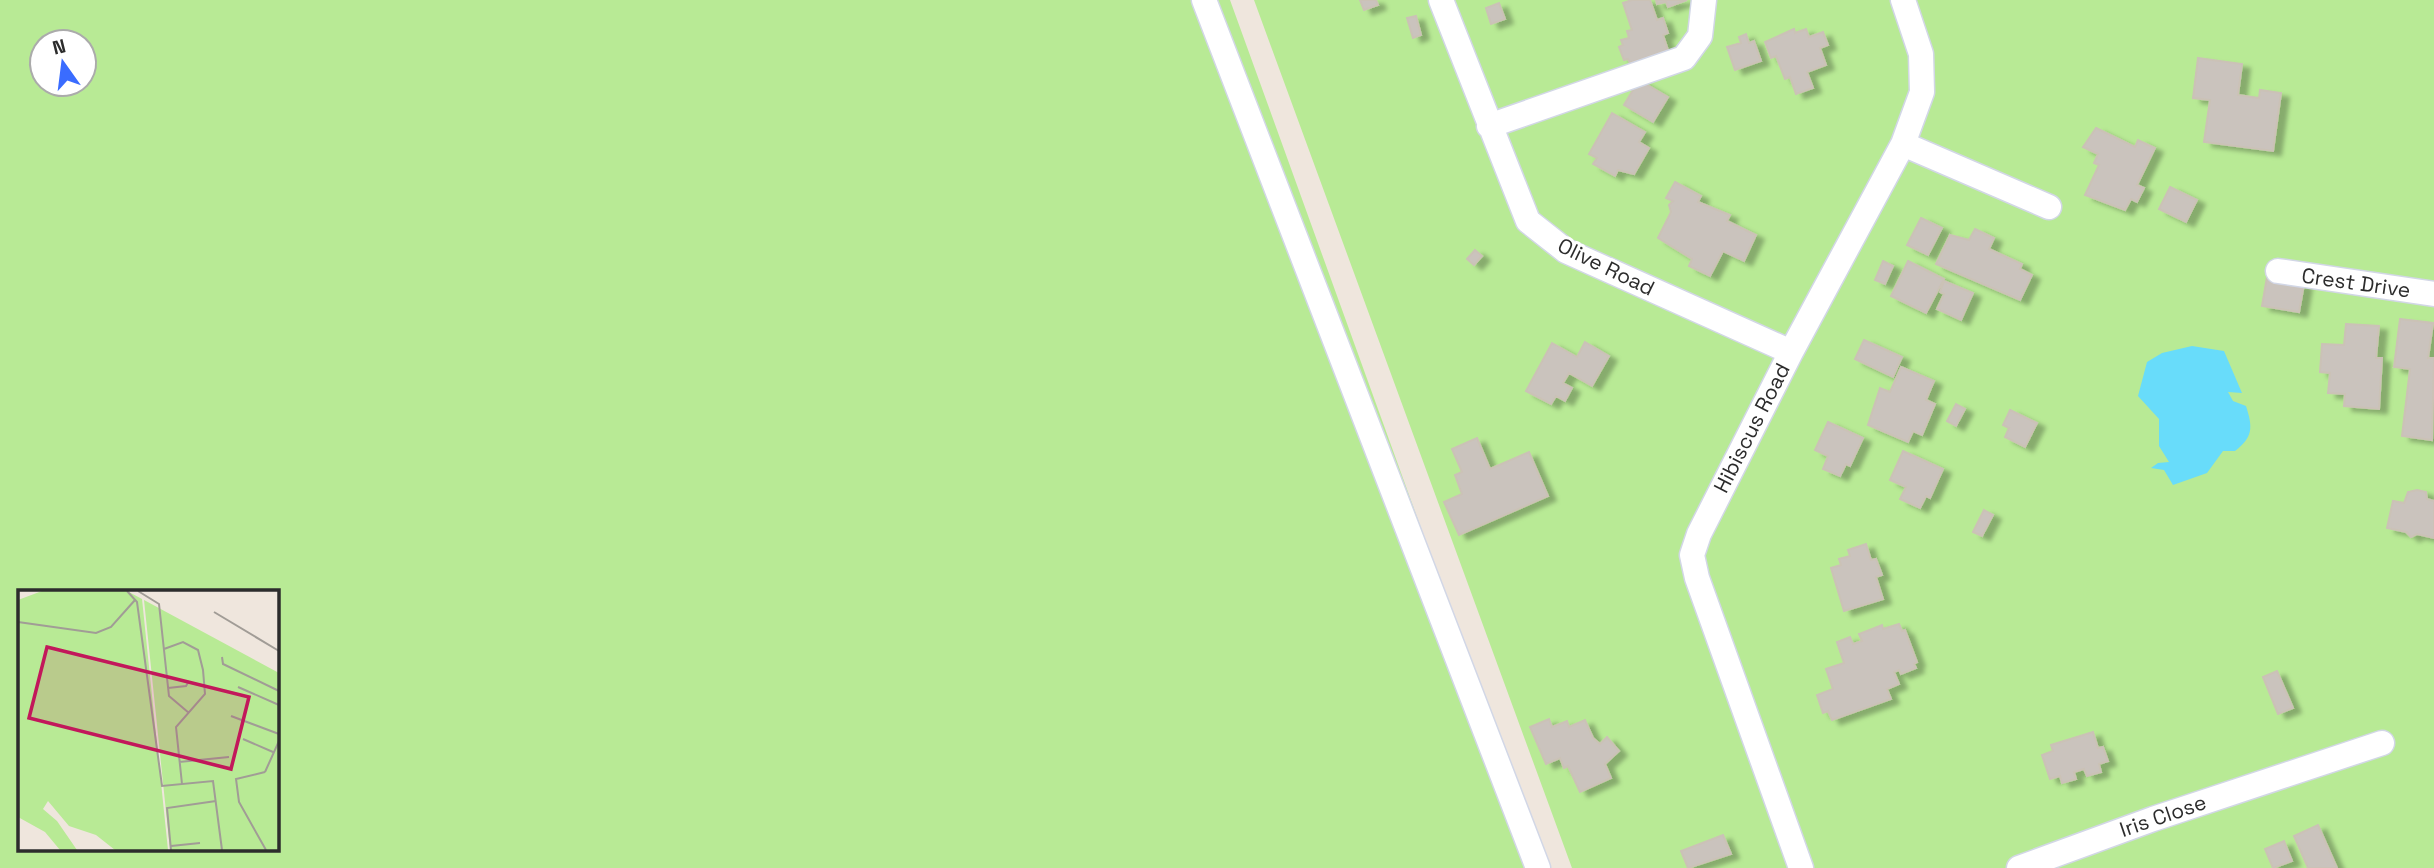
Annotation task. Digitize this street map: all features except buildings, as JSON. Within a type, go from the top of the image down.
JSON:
[{"type":"street","points":[[1204,0],[1538,868]]},
{"type":"street","name":"Olive Road","points":[[1441,0],[1517,200],[1528,221],[1542,236],[1566,251],[1791,352]]},
{"type":"street","points":[[1489,126],[1684,58],[1700,36],[1704,0]]},
{"type":"street","name":"Hibiscus Road","points":[[1801,868],[1692,555],[1699,534],[1791,352],[1903,144],[1922,92],[1921,54],[1903,0]]},
{"type":"street","points":[[1903,144],[2049,207]]},
{"type":"street","name":"Crest Drive","points":[[2278,271],[2434,294]]},
{"type":"street","name":"Iris Close","points":[[2019,868],[2308,766],[2382,743]]},
{"type":"green space","points":[[0,0],[1230,0],[1544,868],[0,868]]},
{"type":"green space","points":[[1254,0],[2434,0],[2434,868],[1572,868]]},
{"type":"water","points":[[2192,346],[2224,351],[2242,393],[2228,392],[2233,401],[2246,406],[2250,432],[2235,451],[2223,451],[2207,473],[2173,485],[2164,470],[2151,468],[2158,463],[2169,462],[2159,446],[2159,419],[2138,396],[2147,362],[2162,353]]}]
